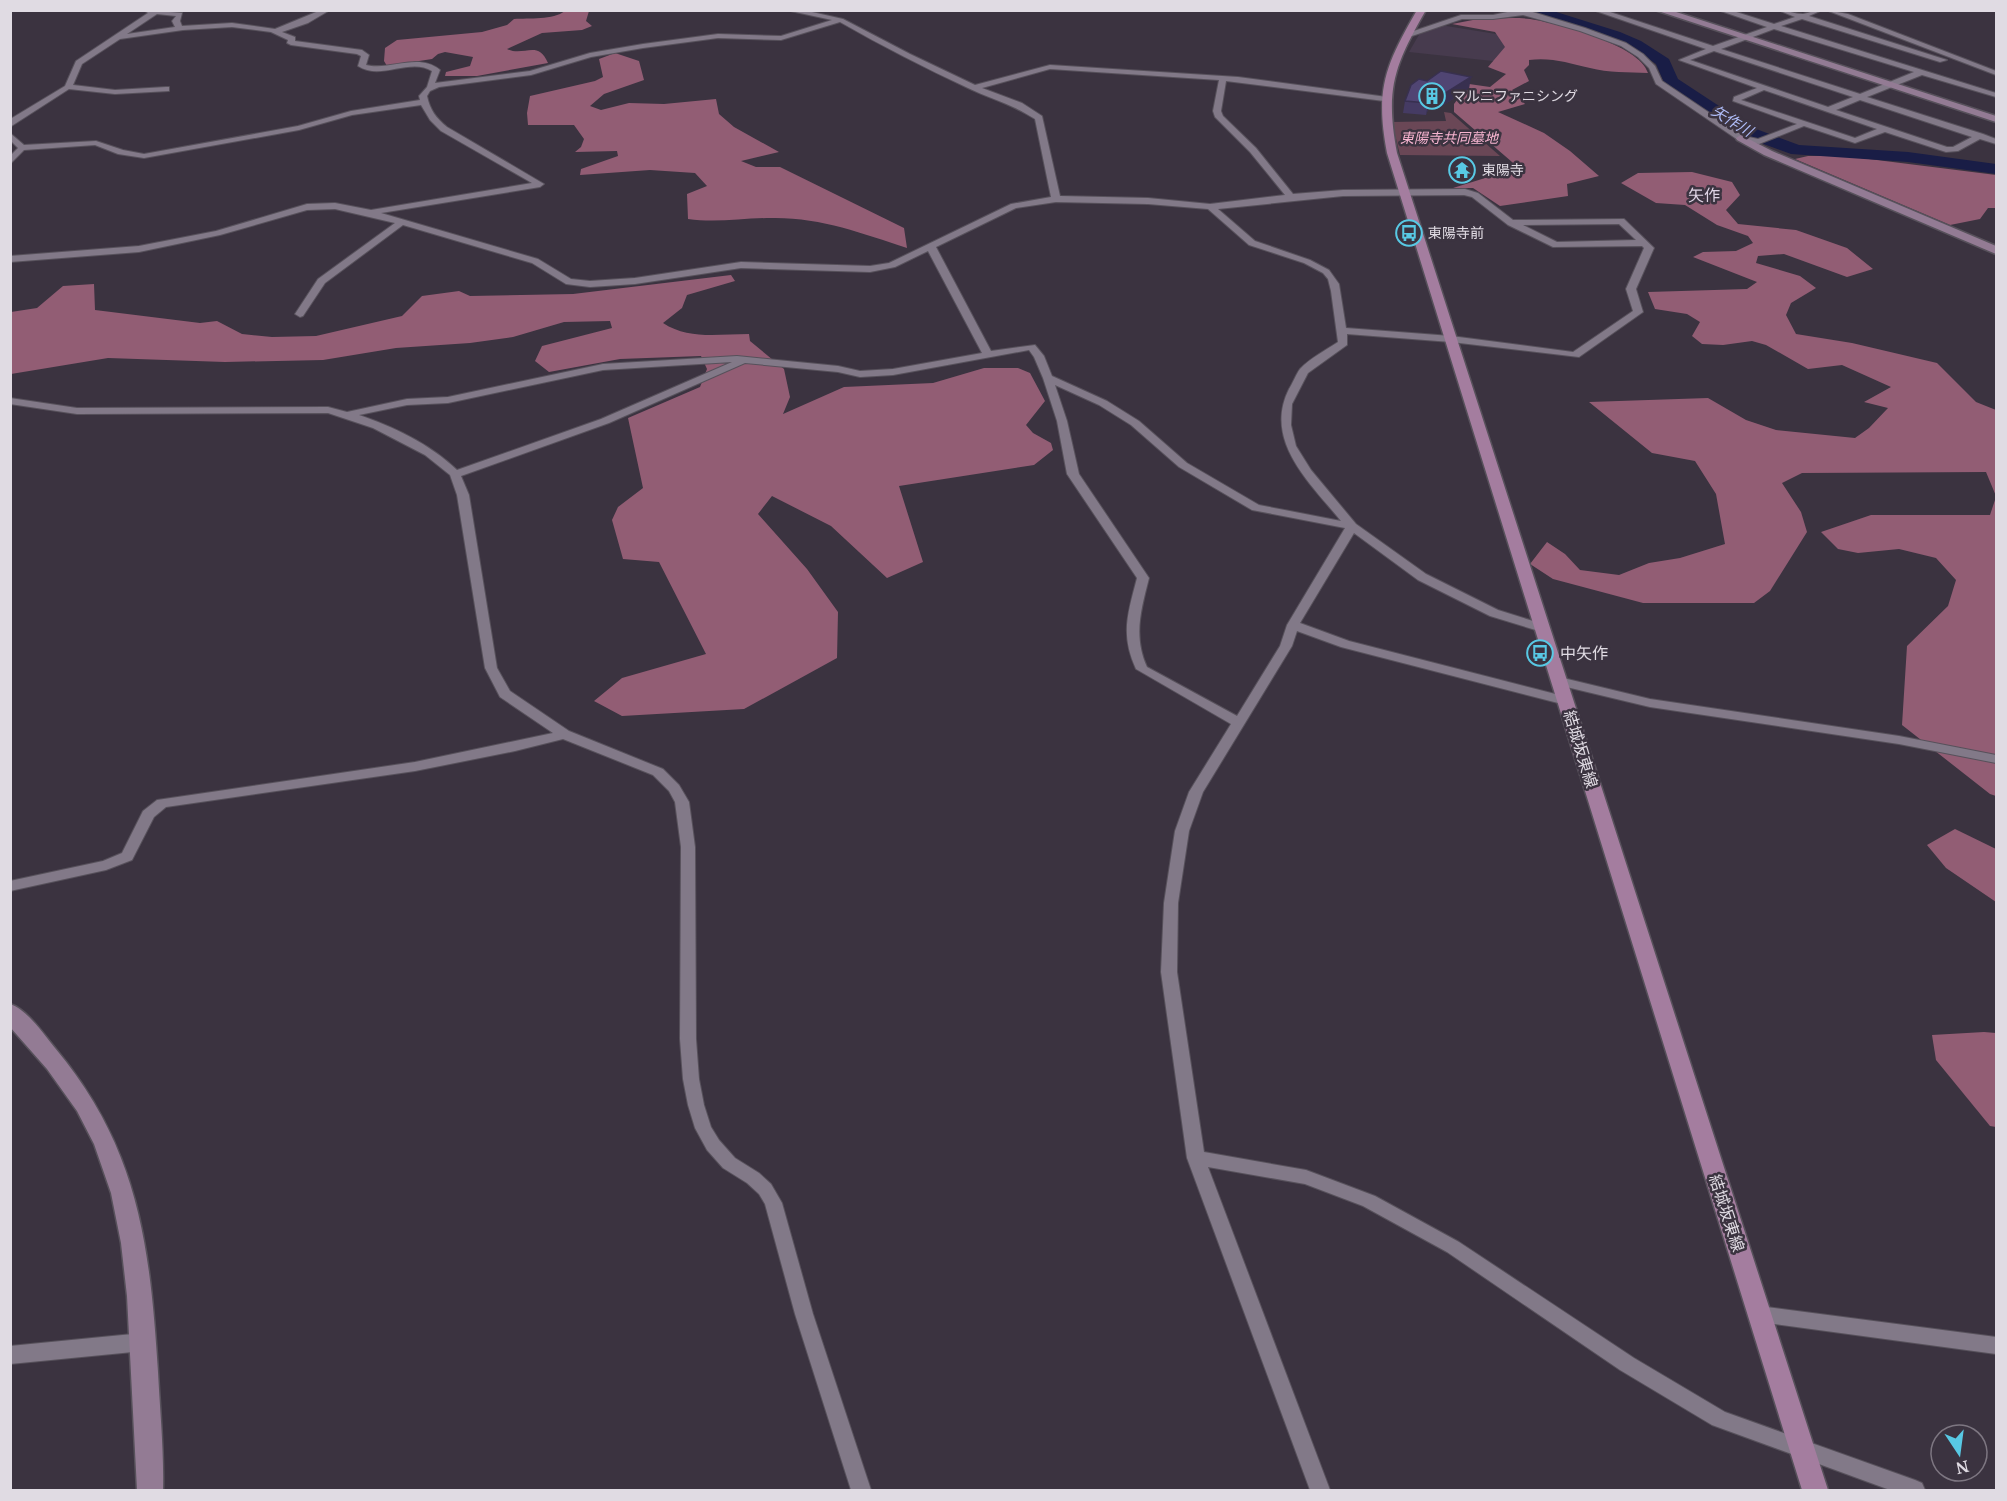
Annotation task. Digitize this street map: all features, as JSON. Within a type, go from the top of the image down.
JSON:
[{"type":"main road","name":"結城坂東線","points":[[1422,10],[1392,66],[1384,99],[1387,129],[1403,191],[1815,1491]]},
{"type":"street","points":[[273,32],[305,21],[327,10]]},
{"type":"street","points":[[789,10],[841,20],[974,88],[1019,105],[1039,118],[1056,199]]},
{"type":"street","points":[[1596,10],[1996,142]]},
{"type":"street","points":[[1659,10],[1996,118]]},
{"type":"street","points":[[1721,10],[1996,95]]},
{"type":"street","points":[[1781,10],[1947,62]]},
{"type":"street","points":[[1819,10],[1683,60],[1946,150],[1955,149],[1980,136]]},
{"type":"street","points":[[1829,10],[1959,57],[1996,73]]},
{"type":"street","points":[[10,125],[68,87],[80,63],[120,37],[150,11],[183,12]]},
{"type":"street","points":[[179,29],[177,21],[183,12]]},
{"type":"street","points":[[1408,34],[1461,17],[1493,17],[1521,12],[1608,38],[1631,49],[1650,62],[1659,82],[1741,138],[1768,153],[1996,250]]},
{"type":"street","points":[[430,88],[531,73],[590,56],[644,46],[718,36],[781,38],[841,20]]},
{"type":"street","points":[[120,37],[218,25],[285,34],[292,39],[291,43],[359,52],[365,55],[362,66],[375,69],[432,66],[436,70],[430,88],[423,96],[432,118],[444,129],[540,184],[460,198],[418,202],[371,213]]},
{"type":"street","points":[[1828,110],[1959,57]]},
{"type":"street","points":[[974,88],[1050,67],[1223,78],[1384,99]]},
{"type":"street","points":[[1223,78],[1217,111],[1219,117],[1253,150],[1291,197]]},
{"type":"street","points":[[68,87],[115,92],[166,89]]},
{"type":"street","points":[[1763,88],[1737,100],[1855,141],[1884,129]]},
{"type":"street","points":[[10,162],[22,148],[96,143],[121,152],[144,156],[236,141],[351,114],[424,102]]},
{"type":"street","points":[[1741,138],[1759,142],[1806,123]]},
{"type":"street","points":[[10,135],[22,148]]},
{"type":"street","points":[[10,259],[139,249],[217,233],[307,207],[335,206],[371,213],[535,261],[569,282],[590,284],[635,281],[741,265],[870,269],[892,265],[1014,206],[1056,199],[1148,201],[1210,207],[1291,197],[1403,191],[1465,192],[1475,195],[1511,223],[1556,245],[1645,243]]},
{"type":"street","points":[[1210,207],[1222,215],[1243,238],[1254,245],[1321,267],[1332,278],[1343,343],[1304,371],[1287,404],[1286,425],[1291,446],[1306,471],[1352,526],[1422,577],[1494,613],[1542,628]]},
{"type":"street","points":[[1341,331],[1451,339],[1575,355],[1638,312],[1632,289],[1649,249],[1621,221],[1511,223]]},
{"type":"street","points":[[300,314],[321,281],[402,222]]},
{"type":"street","points":[[931,247],[988,355]]},
{"type":"street","points":[[350,414],[407,402],[448,400],[475,395],[603,367],[764,360],[860,374],[893,372],[1031,347],[1040,356],[1048,378],[1062,421],[1073,474],[1143,578],[1130,635],[1134,653],[1142,669],[1240,723]]},
{"type":"street","points":[[455,474],[662,398],[742,360]]},
{"type":"street","points":[[1048,378],[1103,404],[1135,423],[1183,465],[1256,508],[1352,526]]},
{"type":"street","points":[[10,401],[77,411],[305,409],[350,414],[385,428],[431,454],[455,474],[463,495],[491,668],[505,694],[564,734],[658,772],[674,788],[682,802],[688,847],[688,1039],[696,1105],[703,1128],[713,1145],[729,1163],[753,1178],[765,1189],[773,1203],[804,1314],[861,1491]]},
{"type":"street","points":[[1320,1491],[1196,1158],[1169,972],[1174,872],[1182,831],[1196,792],[1286,646],[1293,625],[1352,526]]},
{"type":"street","points":[[1293,625],[1345,644],[1566,701]]},
{"type":"street","points":[[1559,681],[1650,703],[1888,739],[1996,759]]},
{"type":"street","points":[[10,886],[106,865],[127,856],[148,814],[162,802],[423,765],[511,749],[564,734]]},
{"type":"street","points":[[10,1012],[63,1071],[94,1120],[113,1160],[128,1207],[143,1342],[150,1491]]},
{"type":"street","points":[[1196,1158],[1306,1176],[1369,1201],[1453,1247],[1627,1364],[1719,1419],[1915,1491]]},
{"type":"street","points":[[1760,1314],[1996,1346]]},
{"type":"street","points":[[10,1355],[143,1342]]},
{"type":"shaded area","points":[[565,11],[589,11],[586,21],[592,26],[582,30],[542,33],[507,49],[535,50],[544,56],[548,63],[477,76],[445,76],[446,72],[470,66],[473,57],[445,52],[432,59],[387,66],[384,61],[385,48],[397,40],[482,32],[507,25],[514,19],[548,17]]},
{"type":"shaded area","points":[[1478,19],[1530,19],[1577,30],[1630,53],[1642,63],[1648,73],[1604,71],[1567,62],[1529,60],[1529,65],[1524,70],[1529,81],[1512,90],[1525,104],[1498,112],[1544,133],[1570,151],[1599,176],[1567,184],[1568,196],[1500,206],[1473,188],[1453,188],[1514,169],[1512,162],[1454,112],[1454,104],[1469,84],[1490,87],[1506,74],[1488,67],[1505,47],[1495,32],[1452,24]]},
{"type":"shaded area","points":[[1440,25],[1515,37],[1502,62],[1409,52],[1420,33]]},
{"type":"shaded area","points":[[615,53],[639,61],[644,80],[604,94],[590,106],[601,110],[629,103],[664,104],[716,99],[719,114],[734,127],[779,152],[741,161],[756,167],[780,167],[904,228],[907,248],[840,227],[806,220],[789,218],[688,219],[687,194],[707,186],[695,173],[650,170],[580,175],[581,169],[618,156],[617,151],[575,152],[581,147],[584,139],[574,125],[528,125],[527,113],[530,96],[595,81],[603,77],[599,59]]},
{"type":"shaded area","points":[[1808,156],[1845,156],[1996,175],[1996,208],[1988,208],[1980,219],[1950,225],[1795,159]]},
{"type":"shaded area","points":[[1692,172],[1732,182],[1740,195],[1726,210],[1738,224],[1796,230],[1847,248],[1873,269],[1847,277],[1784,254],[1758,256],[1756,263],[1800,276],[1816,288],[1791,303],[1786,315],[1796,334],[1852,343],[1937,363],[1976,402],[1996,410],[1996,496],[1986,472],[1802,473],[1782,483],[1801,512],[1807,532],[1770,591],[1754,603],[1643,603],[1553,579],[1530,564],[1547,542],[1565,554],[1580,570],[1619,575],[1649,563],[1680,558],[1725,544],[1716,494],[1695,461],[1652,453],[1589,402],[1708,398],[1746,420],[1776,430],[1855,438],[1869,428],[1888,408],[1864,402],[1891,387],[1842,365],[1808,369],[1766,345],[1752,341],[1723,345],[1702,344],[1692,336],[1700,322],[1687,314],[1655,309],[1648,292],[1747,289],[1757,282],[1693,257],[1703,252],[1736,251],[1753,243],[1748,236],[1717,225],[1685,205],[1656,203],[1621,183],[1638,173]]},
{"type":"shaded area","points":[[731,275],[735,281],[687,295],[682,308],[663,323],[693,334],[749,334],[750,341],[784,369],[790,397],[783,414],[844,387],[933,383],[984,368],[1018,368],[1030,373],[1045,401],[1026,425],[1033,433],[1051,443],[1053,450],[1034,465],[899,486],[923,562],[887,578],[831,526],[772,496],[758,514],[807,569],[838,612],[837,658],[744,709],[622,716],[594,701],[622,678],[706,654],[659,562],[623,559],[612,520],[618,507],[643,488],[628,418],[700,387],[707,369],[701,356],[620,359],[549,372],[535,361],[542,346],[612,328],[610,321],[564,322],[513,337],[470,343],[396,348],[323,360],[225,362],[108,358],[11,374],[11,312],[37,308],[63,286],[94,284],[95,310],[200,323],[217,321],[242,334],[272,337],[316,336],[402,316],[422,296],[459,291],[470,296],[573,294]]},
{"type":"shaded area","points":[[1996,497],[1996,796],[1990,794],[1902,725],[1907,646],[1948,606],[1956,580],[1936,558],[1899,549],[1858,553],[1838,549],[1821,532],[1871,515],[1990,515]]},
{"type":"shaded area","points":[[1955,829],[1996,849],[1996,902],[1946,868],[1927,845]]},
{"type":"shaded area","points":[[1996,1033],[1996,1127],[1990,1126],[1936,1060],[1932,1035]]},
{"type":"green space","name":"東陽寺共同墓地","points":[[1444,112],[1451,113],[1500,156],[1400,155],[1392,122],[1446,121]]},
{"type":"building","points":[[1441,71],[1471,77],[1439,97],[1431,95],[1428,103],[1405,101],[1411,85],[1419,79],[1427,81]]},
{"type":"waterway","name":"矢作川","points":[[1533,10],[1615,35],[1636,44],[1663,62],[1671,82],[1745,131],[1797,150],[1908,157],[1996,169]]},
{"type":"place","name":"マルニファニシング","points":[[1432,96]]},
{"type":"place","name":"東陽寺","points":[[1462,170]]},
{"type":"place","name":"東陽寺前","points":[[1409,233]]},
{"type":"place","name":"中矢作","points":[[1540,653]]},
{"type":"district","name":"矢作","points":[[1704,195]]}]
